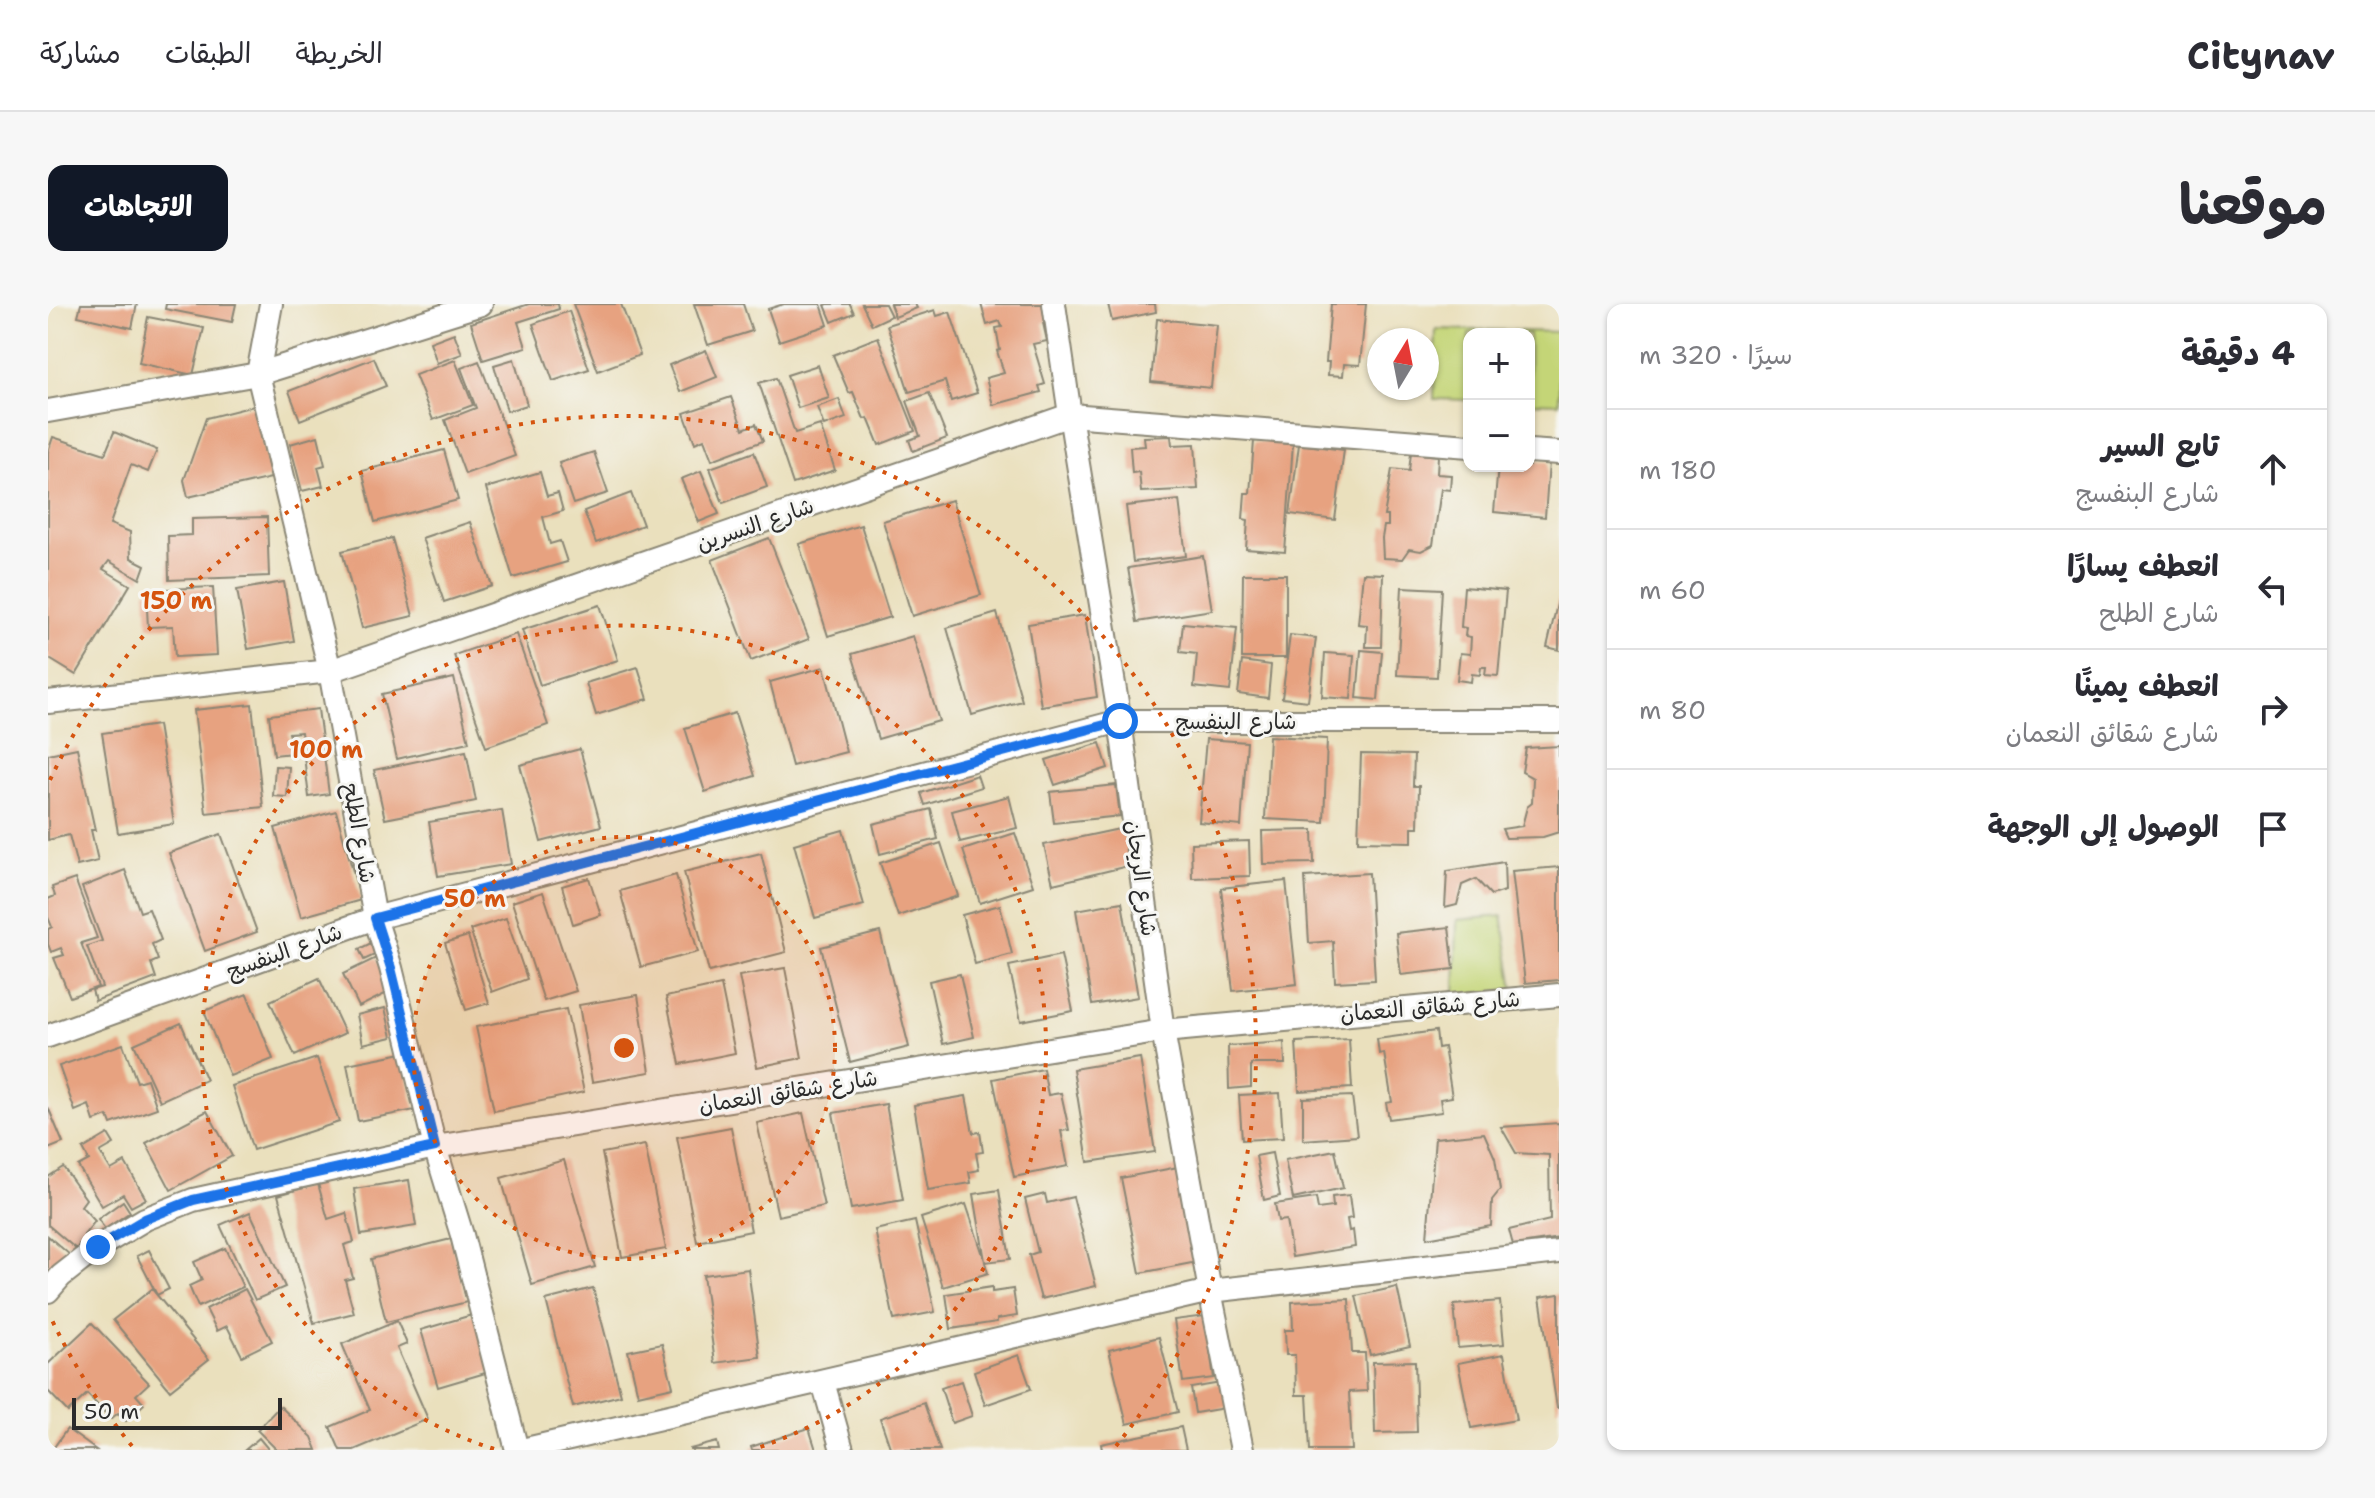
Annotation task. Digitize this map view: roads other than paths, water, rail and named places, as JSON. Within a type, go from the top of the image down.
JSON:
[{"type":"street","name":"شارع الطلح","points":[[271,304],[258,374],[330,671],[375,918],[519,1450]]},
{"type":"street","points":[[48,411],[258,374],[481,304]]},
{"type":"street","name":"شارع الريحان","points":[[1054,304],[1120,721],[1163,1031],[1242,1450]]},
{"type":"street","name":"شارع النسرين","points":[[48,702],[330,671],[1070,415],[1463,446]]},
{"type":"street","points":[[1535,451],[1559,453]]},
{"type":"street","name":"شارع البنفسج","points":[[48,1036],[375,918],[1120,721],[1559,721]]},
{"type":"street","name":"شارع شقائق النعمان","points":[[48,1291],[61,1276],[98,1247],[145,1219],[193,1200],[435,1147],[1163,1031],[1559,995]]},
{"type":"street","points":[[519,1450],[1210,1291],[1559,1252]]},
{"type":"street","points":[[823,1382],[842,1450]]}]
